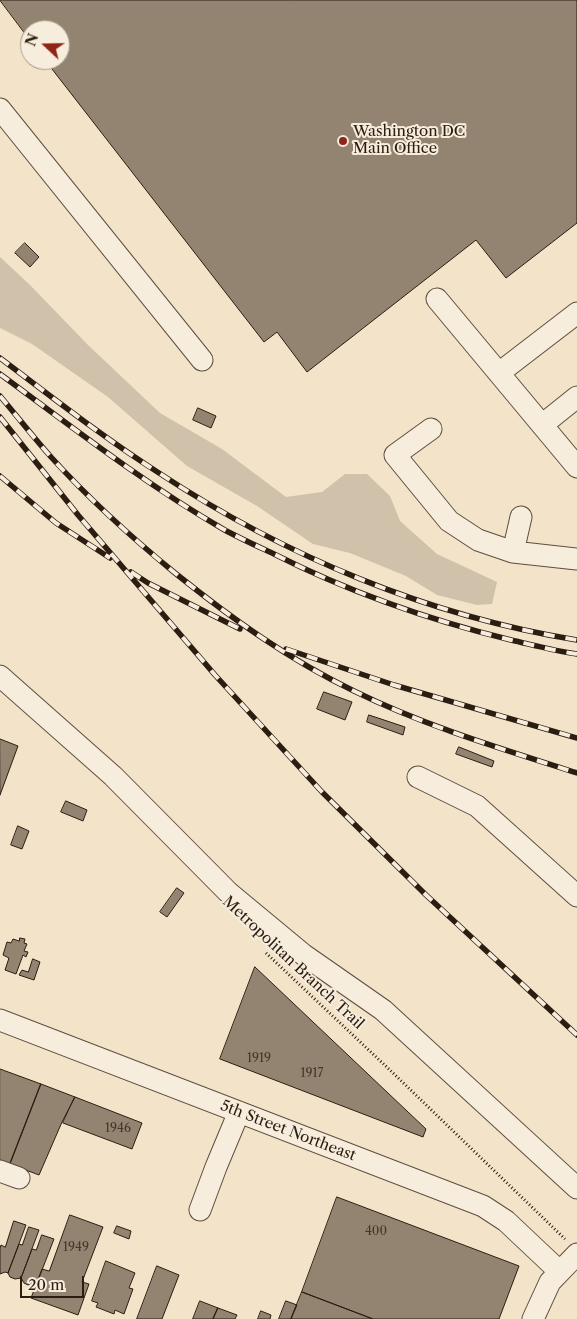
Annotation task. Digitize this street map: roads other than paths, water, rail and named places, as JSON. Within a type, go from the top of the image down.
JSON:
[{"type":"street","points":[[0,109],[202,360]]},
{"type":"street","points":[[438,298],[577,467]]},
{"type":"street","points":[[499,373],[577,313]]},
{"type":"street","points":[[542,425],[577,398]]},
{"type":"street","points":[[430,429],[395,455],[449,521],[478,540],[513,552],[577,559]]},
{"type":"street","points":[[513,552],[522,516]]},
{"type":"street","points":[[0,676],[113,776],[228,892],[304,955],[383,1010],[577,1188]]},
{"type":"street","points":[[418,778],[477,806],[577,896]]},
{"type":"street","name":"5th Street Northeast","points":[[0,1020],[491,1210],[506,1221],[559,1271]]},
{"type":"street","points":[[200,1210],[239,1112]]},
{"type":"street","points":[[534,1319],[550,1282],[573,1248]]},
{"type":"railway","points":[[0,358],[98,432],[159,473],[207,503],[307,556],[359,579],[412,598],[521,629],[577,640]]},
{"type":"railway","points":[[0,374],[137,474],[194,512],[242,539],[331,581],[390,604],[480,632],[552,650],[577,654]]},
{"type":"railway","points":[[0,396],[51,457],[80,488],[142,546],[217,606],[261,637],[330,679],[381,704],[464,736],[577,773]]},
{"type":"railway","points":[[0,417],[78,515],[215,675],[322,792],[426,895],[577,1035]]},
{"type":"railway","points":[[0,476],[56,523],[110,558]]},
{"type":"railway","points":[[131,572],[148,583],[240,629]]},
{"type":"railway","points":[[286,649],[394,685],[577,738]]},
{"type":"place","name":"Washington DC Main Office","points":[[343,141]]}]
